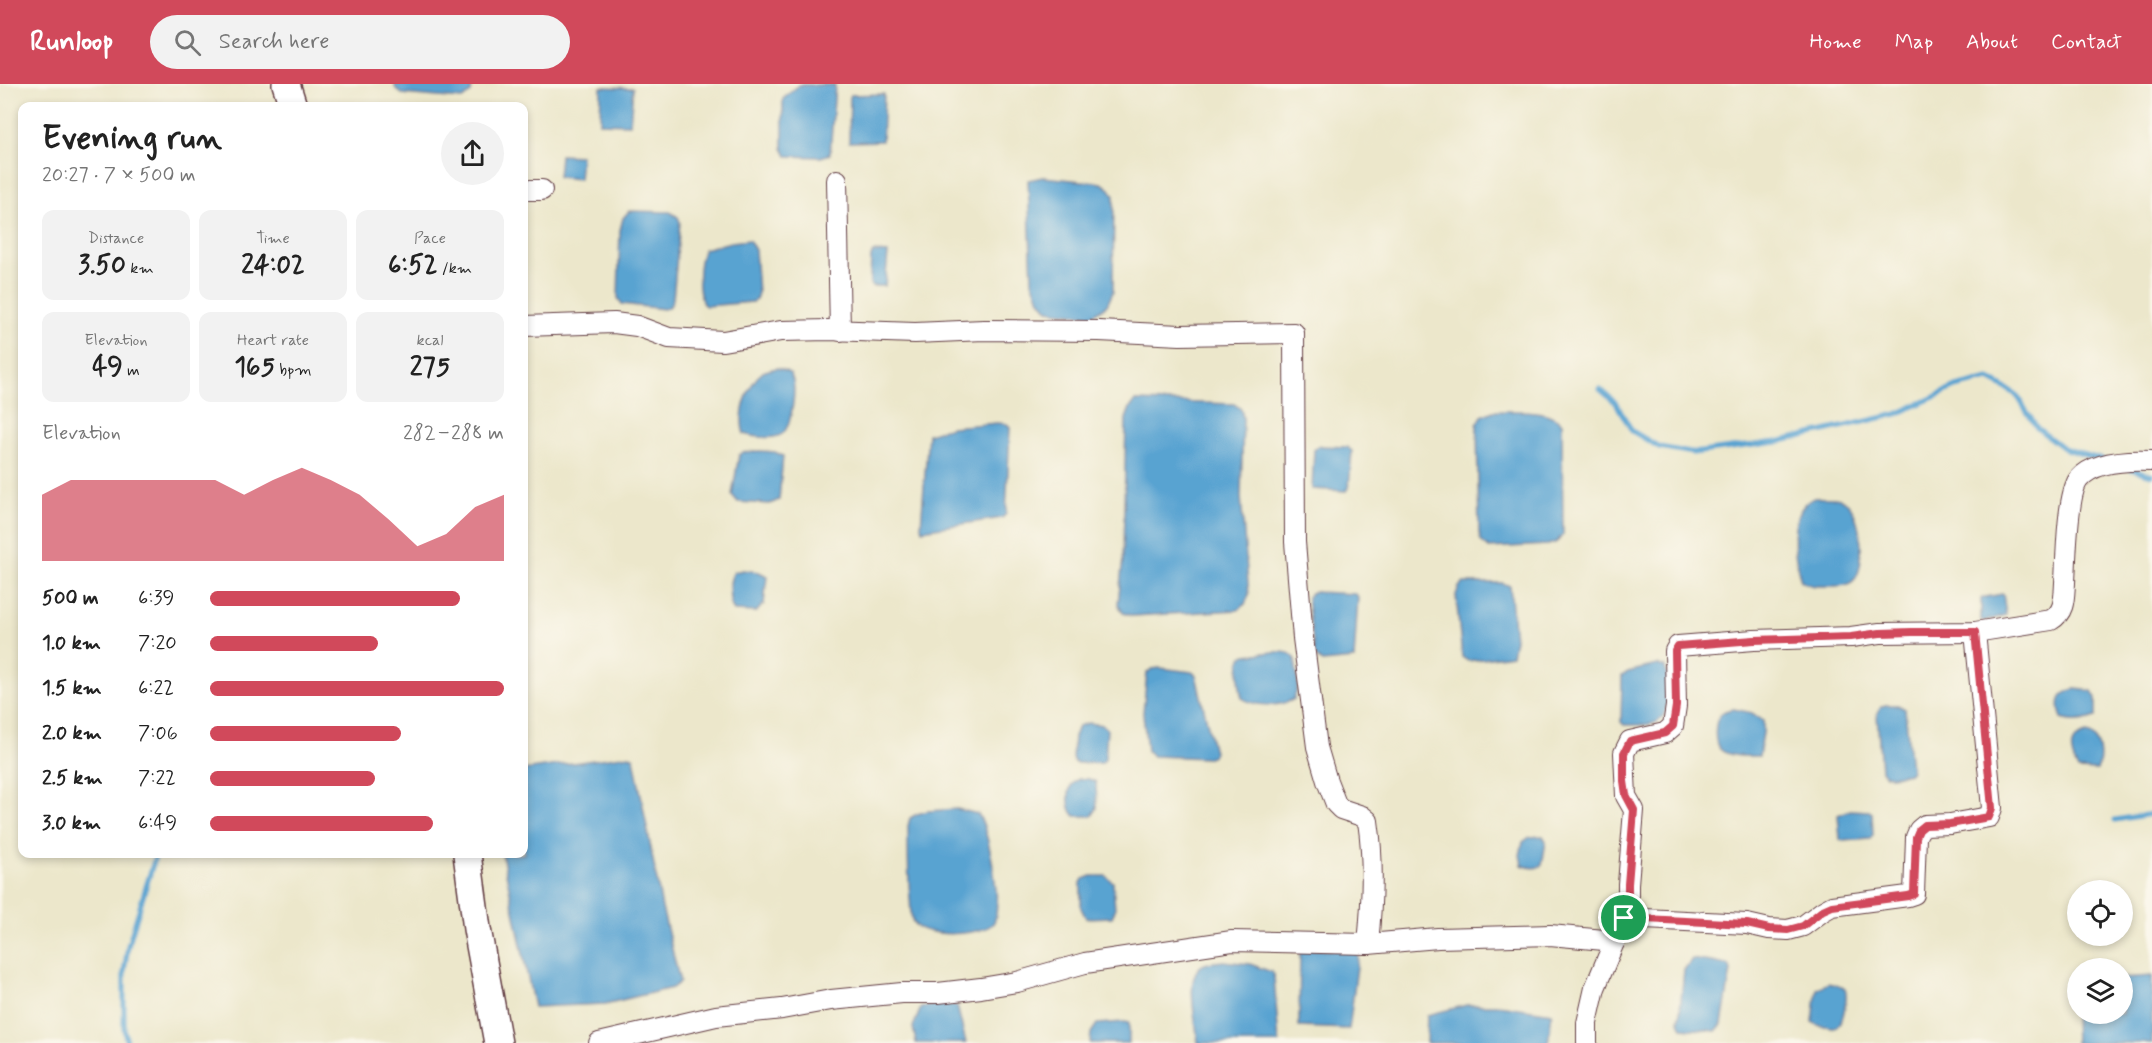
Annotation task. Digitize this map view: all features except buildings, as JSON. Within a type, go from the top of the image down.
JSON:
[{"type":"main road","points":[[286,84],[292,102]]},
{"type":"main road","points":[[468,858],[477,929],[498,1043]]},
{"type":"street","points":[[837,180],[840,331]]},
{"type":"street","points":[[528,326],[614,323],[637,326],[669,338],[702,341],[723,341],[781,331],[915,333],[984,330],[1099,331],[1180,335],[1294,333],[1295,542],[1310,696],[1317,747],[1336,804],[1341,809],[1362,816],[1368,821],[1372,850],[1368,944]]},
{"type":"street","points":[[1587,1043],[1587,1023],[1595,988],[1628,909],[1634,810],[1626,795],[1624,753],[1630,741],[1665,733],[1673,726],[1676,706],[1675,651],[1678,646],[1754,640],[1851,637],[1880,633],[1975,632],[2051,620],[2057,617],[2063,606],[2068,533],[2077,481],[2090,469],[2116,463],[2152,461]]},
{"type":"street","points":[[1624,918],[1747,924],[1788,930],[1803,926],[1823,910],[1832,906],[1914,894],[1916,837],[1919,830],[1925,825],[1950,824],[1989,817],[1992,808],[1975,632]]},
{"type":"street","points":[[599,1043],[716,1016],[782,1009],[849,998],[981,988],[1017,982],[1085,963],[1232,941],[1368,944],[1438,938],[1550,935],[1615,941]]},
{"type":"water","points":[[394,84],[472,84],[471,93],[462,99],[402,94]]},
{"type":"water","points":[[799,85],[835,85],[830,154],[821,157],[787,156],[783,148],[783,99]]},
{"type":"water","points":[[601,87],[633,88],[630,124],[600,123]]},
{"type":"water","points":[[884,94],[882,141],[849,142],[850,95]]},
{"type":"water","points":[[560,155],[581,156],[579,179],[558,177]]},
{"type":"water","points":[[1043,177],[1102,183],[1110,189],[1114,196],[1113,292],[1107,305],[1091,316],[1048,310],[1038,297],[1032,281],[1028,180]]},
{"type":"water","points":[[629,211],[670,212],[678,217],[680,222],[673,299],[670,306],[664,309],[622,304],[618,298],[620,230],[623,218]]},
{"type":"water","points":[[749,240],[755,250],[758,293],[756,299],[752,302],[706,306],[703,304],[699,276],[704,249]]},
{"type":"water","points":[[873,252],[888,253],[885,286],[872,286],[870,282]]},
{"type":"water","points":[[777,368],[790,374],[794,386],[791,414],[786,430],[774,437],[744,434],[743,410],[752,384],[763,372]]},
{"type":"water","points":[[1136,401],[1234,404],[1241,409],[1243,418],[1241,497],[1249,595],[1245,604],[1238,610],[1132,616],[1123,613],[1118,604],[1123,559],[1126,419],[1130,408]]},
{"type":"water","points":[[1493,411],[1539,412],[1562,423],[1563,534],[1557,542],[1548,545],[1489,548],[1481,541],[1477,425],[1482,416]]},
{"type":"water","points":[[1007,424],[1010,427],[1006,514],[1002,518],[922,530],[928,434],[951,427]]},
{"type":"water","points":[[1319,446],[1347,447],[1352,451],[1349,486],[1346,491],[1312,489],[1314,450]]},
{"type":"water","points":[[743,452],[775,452],[783,456],[779,500],[770,504],[738,502],[732,495],[739,455]]},
{"type":"water","points":[[1814,498],[1843,500],[1851,508],[1855,517],[1861,540],[1860,564],[1854,580],[1848,584],[1817,586],[1801,581],[1794,535],[1799,513],[1805,504]]},
{"type":"water","points":[[743,570],[759,572],[767,576],[764,604],[756,612],[734,611],[732,607],[731,581],[734,572]]},
{"type":"water","points":[[1464,583],[1502,583],[1510,586],[1515,639],[1512,655],[1468,661],[1462,657],[1456,595],[1459,587]]},
{"type":"water","points":[[1311,593],[1356,594],[1358,597],[1354,659],[1322,662],[1315,656],[1307,598]]},
{"type":"water","points":[[2003,594],[2006,615],[1981,620],[1981,598]]},
{"type":"water","points":[[1274,652],[1288,653],[1295,658],[1298,686],[1294,699],[1268,705],[1242,698],[1239,667],[1242,657]]},
{"type":"water","points":[[1657,665],[1665,667],[1667,674],[1667,706],[1664,714],[1661,719],[1649,724],[1624,725],[1621,722],[1622,676],[1628,672]]},
{"type":"water","points":[[1152,669],[1192,672],[1196,675],[1214,752],[1213,756],[1208,758],[1153,756],[1147,751],[1143,713],[1147,673]]},
{"type":"water","points":[[2075,689],[2092,691],[2096,698],[2096,717],[2079,721],[2062,719],[2059,708],[2060,700],[2062,696]]},
{"type":"water","points":[[1885,705],[1898,705],[1905,709],[1911,769],[1909,773],[1891,776],[1885,775],[1881,770],[1877,714]]},
{"type":"water","points":[[1734,709],[1752,713],[1763,721],[1759,756],[1734,755],[1718,747],[1715,732],[1719,717],[1727,710]]},
{"type":"water","points":[[1088,723],[1103,725],[1107,729],[1105,759],[1102,763],[1075,763],[1072,758],[1074,737],[1078,726]]},
{"type":"water","points":[[2087,734],[2092,736],[2098,744],[2100,761],[2097,771],[2078,770],[2073,758],[2073,743],[2080,736]]},
{"type":"water","points":[[629,755],[634,758],[662,908],[680,982],[672,988],[605,1004],[534,1007],[503,858],[528,858],[528,769]]},
{"type":"water","points":[[1079,779],[1096,782],[1097,808],[1092,816],[1075,816],[1070,807],[1070,791]]},
{"type":"water","points":[[957,809],[978,814],[982,822],[990,850],[995,884],[994,922],[989,927],[967,933],[928,931],[918,927],[911,917],[908,826],[910,818],[917,814]]},
{"type":"water","points":[[1850,810],[1872,813],[1873,835],[1870,839],[1843,841],[1840,839],[1838,815]]},
{"type":"water","points":[[1543,836],[1546,841],[1542,865],[1532,868],[1522,865],[1520,855],[1523,842],[1530,837]]},
{"type":"water","points":[[1092,876],[1106,876],[1113,882],[1115,910],[1112,917],[1086,918],[1081,908],[1081,883],[1083,879]]},
{"type":"water","points":[[1300,949],[1359,951],[1349,1029],[1299,1027]]},
{"type":"water","points":[[1692,959],[1729,965],[1731,970],[1722,1024],[1716,1031],[1682,1028],[1679,1021],[1684,970]]},
{"type":"water","points":[[1224,961],[1250,964],[1272,972],[1279,1043],[1198,1043],[1192,991],[1193,980],[1201,966]]},
{"type":"water","points":[[2152,976],[2152,1043],[2075,1043],[2074,1024],[2133,1024],[2133,977]]},
{"type":"water","points":[[1828,983],[1845,988],[1846,991],[1843,1014],[1839,1024],[1835,1027],[1820,1026],[1813,1022],[1817,989]]},
{"type":"water","points":[[943,1003],[957,1006],[966,1043],[916,1043],[913,1027],[921,1008]]},
{"type":"water","points":[[1467,1005],[1499,1005],[1552,1013],[1548,1043],[1426,1043],[1427,1015]]},
{"type":"water","points":[[1129,1023],[1129,1043],[1090,1043],[1091,1033],[1097,1024]]},
{"type":"waterway","points":[[1600,389],[1616,403],[1632,431],[1659,447],[1693,453],[1777,442],[1897,414],[1956,387],[1989,379],[2016,394],[2037,428],[2063,448],[2102,460]]},
{"type":"waterway","points":[[2131,469],[2152,475]]},
{"type":"waterway","points":[[2115,820],[2152,814]]},
{"type":"waterway","points":[[127,1043],[124,1029],[124,972],[128,946],[155,858]]},
{"type":"route","points":[[1975,632],[1992,808],[1989,817],[1950,824],[1925,825],[1919,830],[1916,837],[1914,894],[1832,906],[1823,910],[1803,926],[1788,930],[1747,924],[1624,918],[1628,909],[1634,810],[1626,795],[1624,753],[1630,741],[1665,733],[1673,726],[1676,706],[1675,651],[1678,646],[1754,640],[1851,637],[1880,633],[1975,632]]}]
